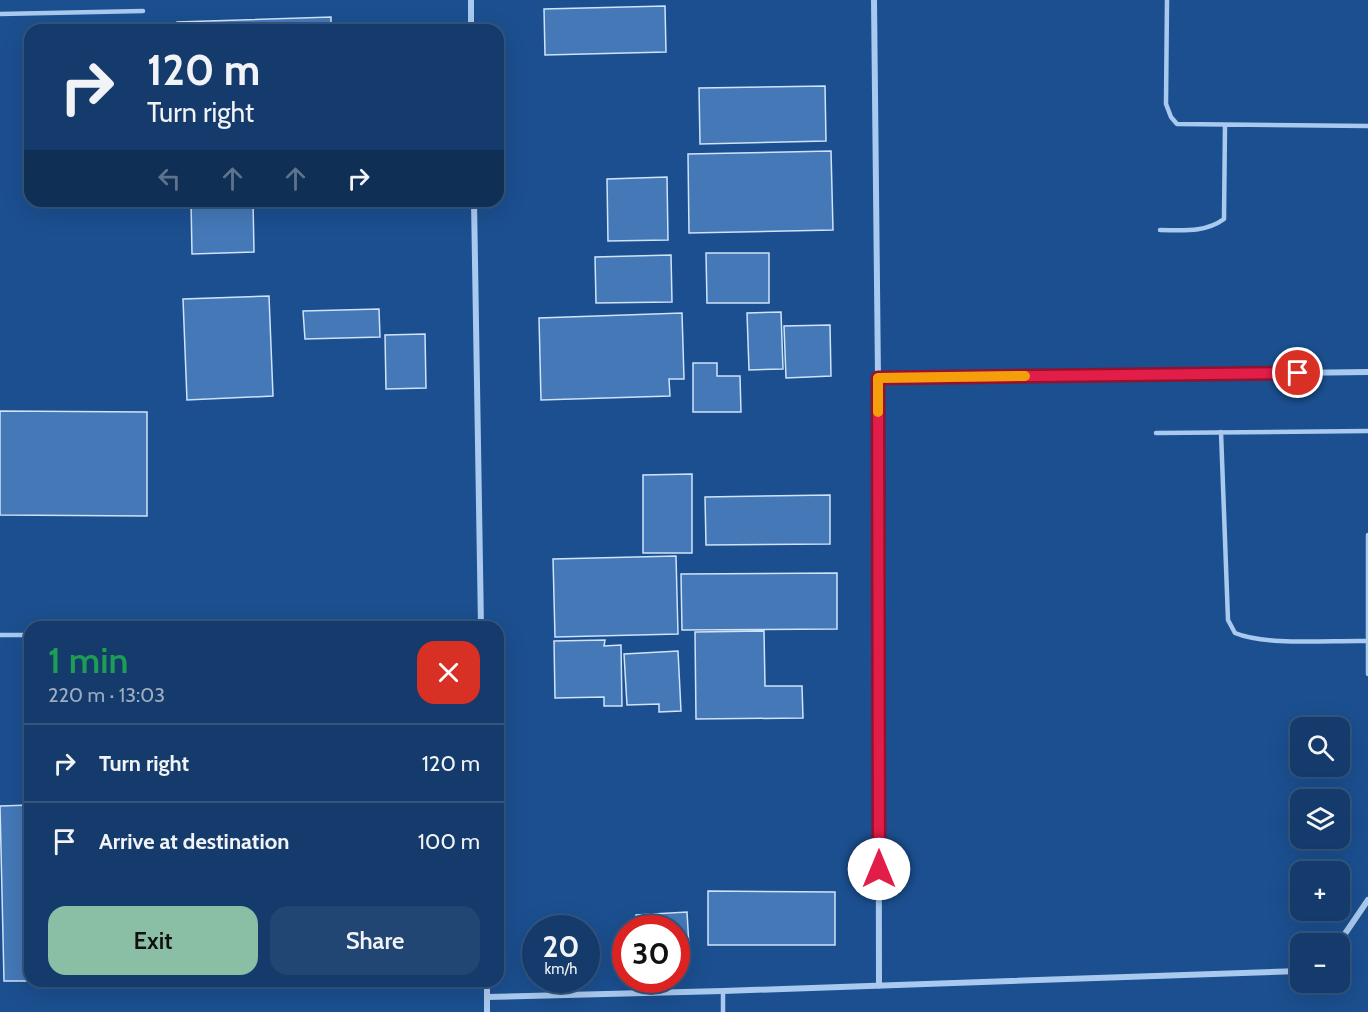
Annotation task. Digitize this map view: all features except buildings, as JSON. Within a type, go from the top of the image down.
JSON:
[{"type":"street","points":[[471,0],[471,24]]},
{"type":"street","points":[[874,0],[878,378],[879,986]]},
{"type":"street","points":[[474,207],[481,621]]},
{"type":"street","points":[[878,378],[1368,372]]},
{"type":"street","points":[[1346,933],[1368,900]]},
{"type":"street","points":[[487,997],[1290,972]]},
{"type":"street","points":[[487,987],[487,1012]]},
{"type":"lane","points":[[1167,0],[1166,104],[1176,124],[1368,126]]},
{"type":"lane","points":[[0,14],[143,11]]},
{"type":"lane","points":[[1160,230],[1200,229],[1215,225],[1224,219],[1225,124]]},
{"type":"lane","points":[[1156,433],[1368,431]]},
{"type":"lane","points":[[1221,432],[1228,620],[1234,633],[1248,639],[1366,641]]},
{"type":"lane","points":[[1368,535],[1366,641],[1368,674]]},
{"type":"lane","points":[[0,635],[24,634]]},
{"type":"lane","points":[[723,991],[723,1012]]},
{"type":"slow traffic","points":[[878,412],[878,378],[1025,376]]},
{"type":"route","points":[[879,869],[878,378],[1298,373]]}]
